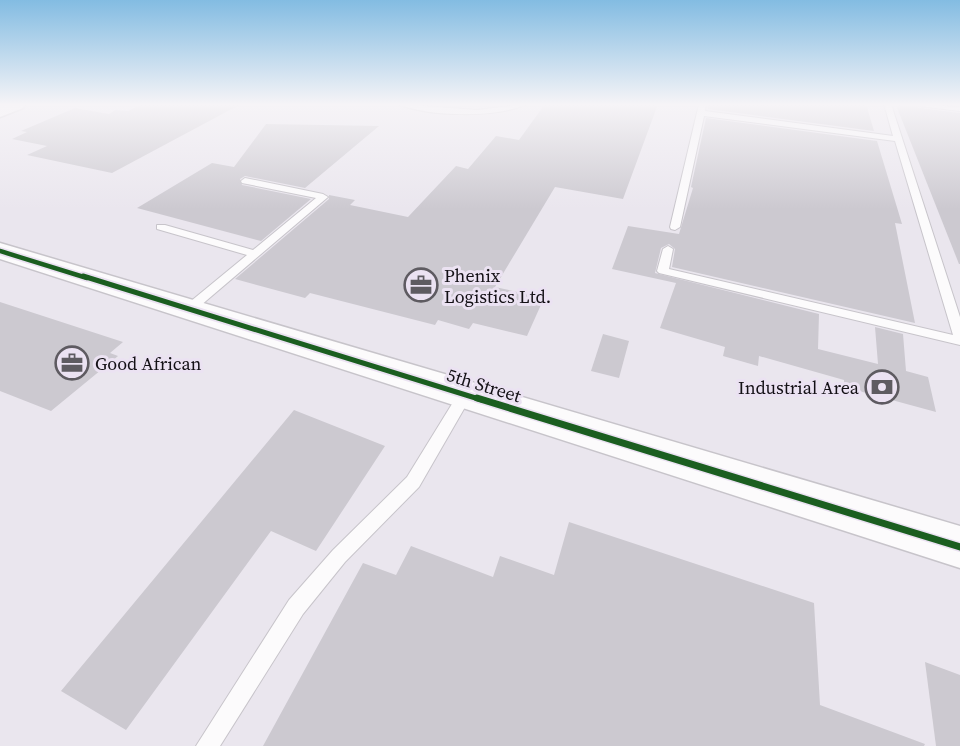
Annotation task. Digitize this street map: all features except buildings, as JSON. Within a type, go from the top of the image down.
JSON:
[{"type":"street","name":"5th Street","points":[[0,251],[960,547]]},
{"type":"lane","points":[[675,227],[696,139]]},
{"type":"lane","points":[[899,139],[960,336]]},
{"type":"lane","points":[[189,309],[322,197],[245,181]]},
{"type":"lane","points":[[161,228],[256,254]]},
{"type":"lane","points":[[668,249],[663,271],[960,341]]},
{"type":"lane","points":[[207,746],[296,607],[339,556],[413,482],[465,395]]},
{"type":"cycle path","points":[[0,251],[960,547]]},
{"type":"place","name":"Phenix Logistics Ltd.","points":[[421,285]]},
{"type":"place","name":"Good African","points":[[72,363]]},
{"type":"place","name":"Industrial Area","points":[[882,387]]}]
